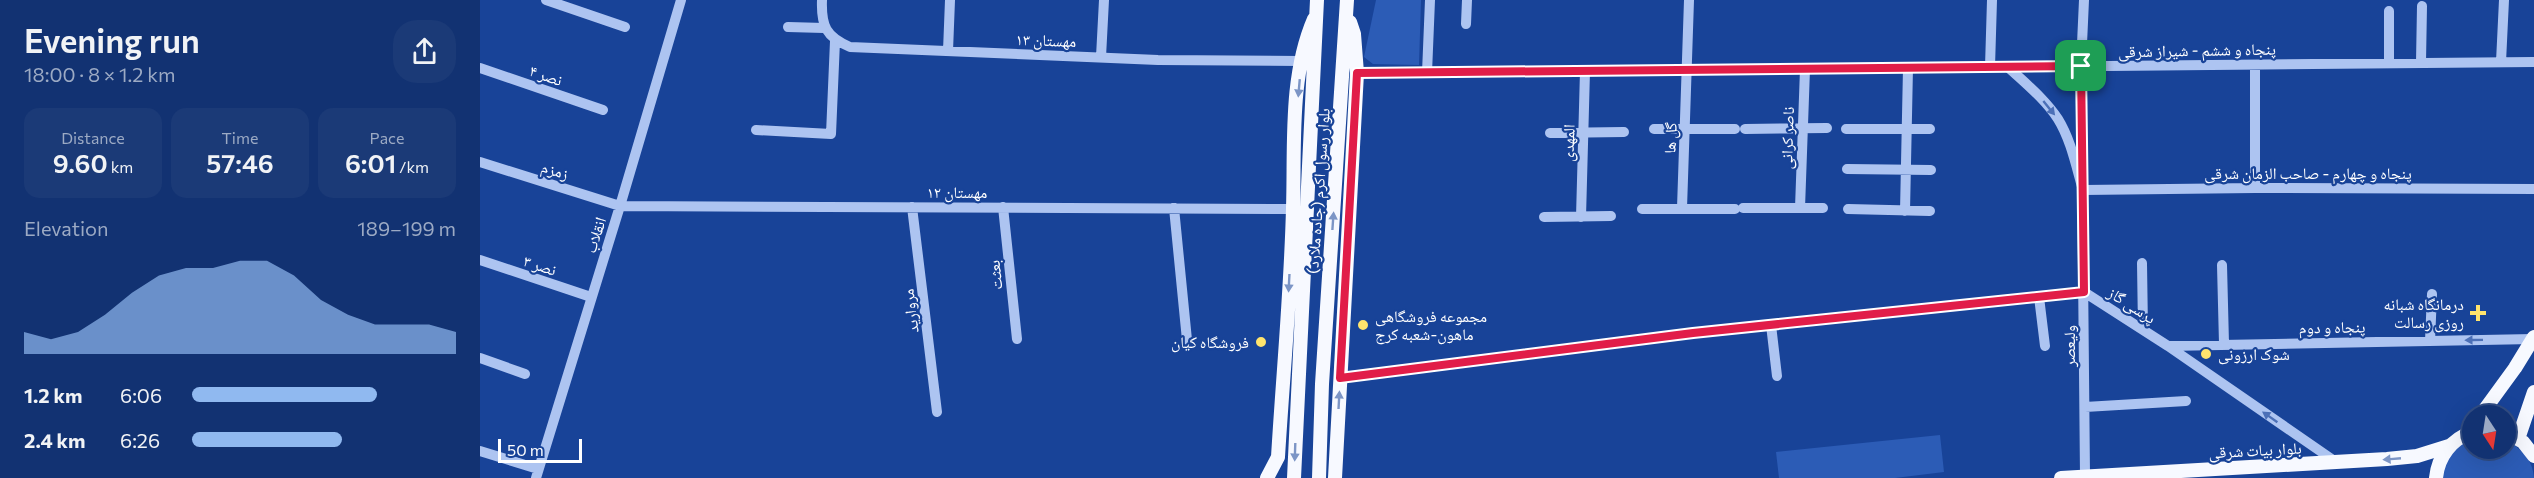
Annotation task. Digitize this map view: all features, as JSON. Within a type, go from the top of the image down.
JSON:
[{"type":"main road","name":"بلوار رسول اکرم (جاده ملارد)","points":[[1294,478],[1317,6]]},
{"type":"main road","points":[[1278,478],[1293,209],[1294,133],[1304,41],[1317,6]]},
{"type":"main road","name":"بلوار رسول اکرم (جاده ملارد)","points":[[1319,478],[1322,384],[1347,6]]},
{"type":"main road","points":[[1338,478],[1336,459],[1357,73],[1354,34],[1347,6]]},
{"type":"main road","points":[[2488,405],[2533,338]]},
{"type":"main road","points":[[2534,392],[2525,442],[2534,456]]},
{"type":"main road","points":[[2436,478],[2440,459],[2449,446],[2462,437]]},
{"type":"main road","name":"بلوار بیات شرقی","points":[[2061,478],[2417,456],[2449,446]]},
{"type":"main road","points":[[1267,478],[1278,458]]},
{"type":"street","points":[[546,0],[625,27]]},
{"type":"street","name":"انقلاب","points":[[537,474],[681,0]]},
{"type":"street","points":[[756,130],[831,134],[835,41],[824,28],[822,0]]},
{"type":"street","points":[[948,51],[950,0]]},
{"type":"street","points":[[1101,57],[1104,0]]},
{"type":"street","points":[[1427,73],[1430,0]]},
{"type":"street","points":[[1466,24],[1467,0]]},
{"type":"street","name":"گل ها","points":[[1682,208],[1689,0]]},
{"type":"street","points":[[1990,67],[1992,0]]},
{"type":"street","name":"ولیعصر","points":[[2084,0],[2081,66],[2085,475]]},
{"type":"street","points":[[2501,62],[2504,0]]},
{"type":"street","points":[[2421,62],[2422,6]]},
{"type":"street","points":[[2389,10],[2389,63]]},
{"type":"street","points":[[788,27],[824,28]]},
{"type":"street","name":"مهستان ۱۳","points":[[835,41],[850,47],[1301,62]]},
{"type":"street","name":"پنجاه و ششم - شیراز شرقی","points":[[1357,73],[2534,62]]},
{"type":"street","points":[[2255,65],[2255,188]]},
{"type":"street","points":[[2008,67],[2041,98],[2057,118],[2070,143],[2083,190]]},
{"type":"street","points":[[1905,211],[1908,68]]},
{"type":"street","name":"نصر ۴","points":[[480,69],[603,110]]},
{"type":"street","name":"ناصر کرانی","points":[[1800,208],[1805,69]]},
{"type":"street","name":"المهدی","points":[[1581,217],[1585,71]]},
{"type":"street","points":[[1654,129],[1827,128]]},
{"type":"street","points":[[1846,129],[1930,129]]},
{"type":"street","points":[[1550,133],[1624,132]]},
{"type":"street","name":"زمزم","points":[[480,162],[620,206]]},
{"type":"street","points":[[1846,169],[1930,170]]},
{"type":"street","name":"پنجاه و چهارم - صاحب الزمان شرقی","points":[[2083,190],[2534,189]]},
{"type":"street","name":"مهستان ۱۲","points":[[620,206],[1293,209]]},
{"type":"street","name":"مروارید","points":[[912,207],[937,412]]},
{"type":"street","name":"بعثت","points":[[1003,207],[1017,339]]},
{"type":"street","points":[[1174,208],[1187,340]]},
{"type":"street","points":[[1642,209],[1823,208]]},
{"type":"street","points":[[1848,209],[1930,211]]},
{"type":"street","points":[[1544,217],[1611,216]]},
{"type":"street","name":"نصر ۳","points":[[480,260],[591,297]]},
{"type":"street","points":[[2142,263],[2143,330]]},
{"type":"street","points":[[2222,265],[2224,344]]},
{"type":"street","name":"پرسی گاز","points":[[1340,378],[1771,325],[2084,292],[2168,346],[2336,462]]},
{"type":"street","points":[[2430,341],[2432,294]]},
{"type":"street","points":[[2039,297],[2045,346]]},
{"type":"street","points":[[1771,325],[1778,376]]},
{"type":"street","name":"پنجاه و دوم","points":[[2168,346],[2533,338]]},
{"type":"street","points":[[480,358],[525,374]]},
{"type":"street","points":[[2085,407],[2187,401]]},
{"type":"street","points":[[480,451],[537,474]]},
{"type":"shaded area","points":[[1376,0],[1421,0],[1419,65],[1373,64],[1364,57]]},
{"type":"shaded area","points":[[1940,435],[1944,472],[1895,478],[1779,478],[1776,452]]},
{"type":"shaded area","points":[[2462,444],[2462,459],[2516,459],[2516,446],[2531,465],[2534,478],[2440,478],[2451,454]]},
{"type":"place","name":"درمانگاه شبانه روزی رسالت","points":[[2478,313]]},
{"type":"place","name":"مجموعه فروشگاهی ماهون-شعبه کرج","points":[[1363,325]]},
{"type":"place","name":"فروشگاه کیان","points":[[1261,342]]},
{"type":"place","name":"شوک ارزونی","points":[[2206,354]]},
{"type":"route","points":[[2081,66],[2084,292],[1693,333],[1340,378],[1357,73],[2081,66]]}]
